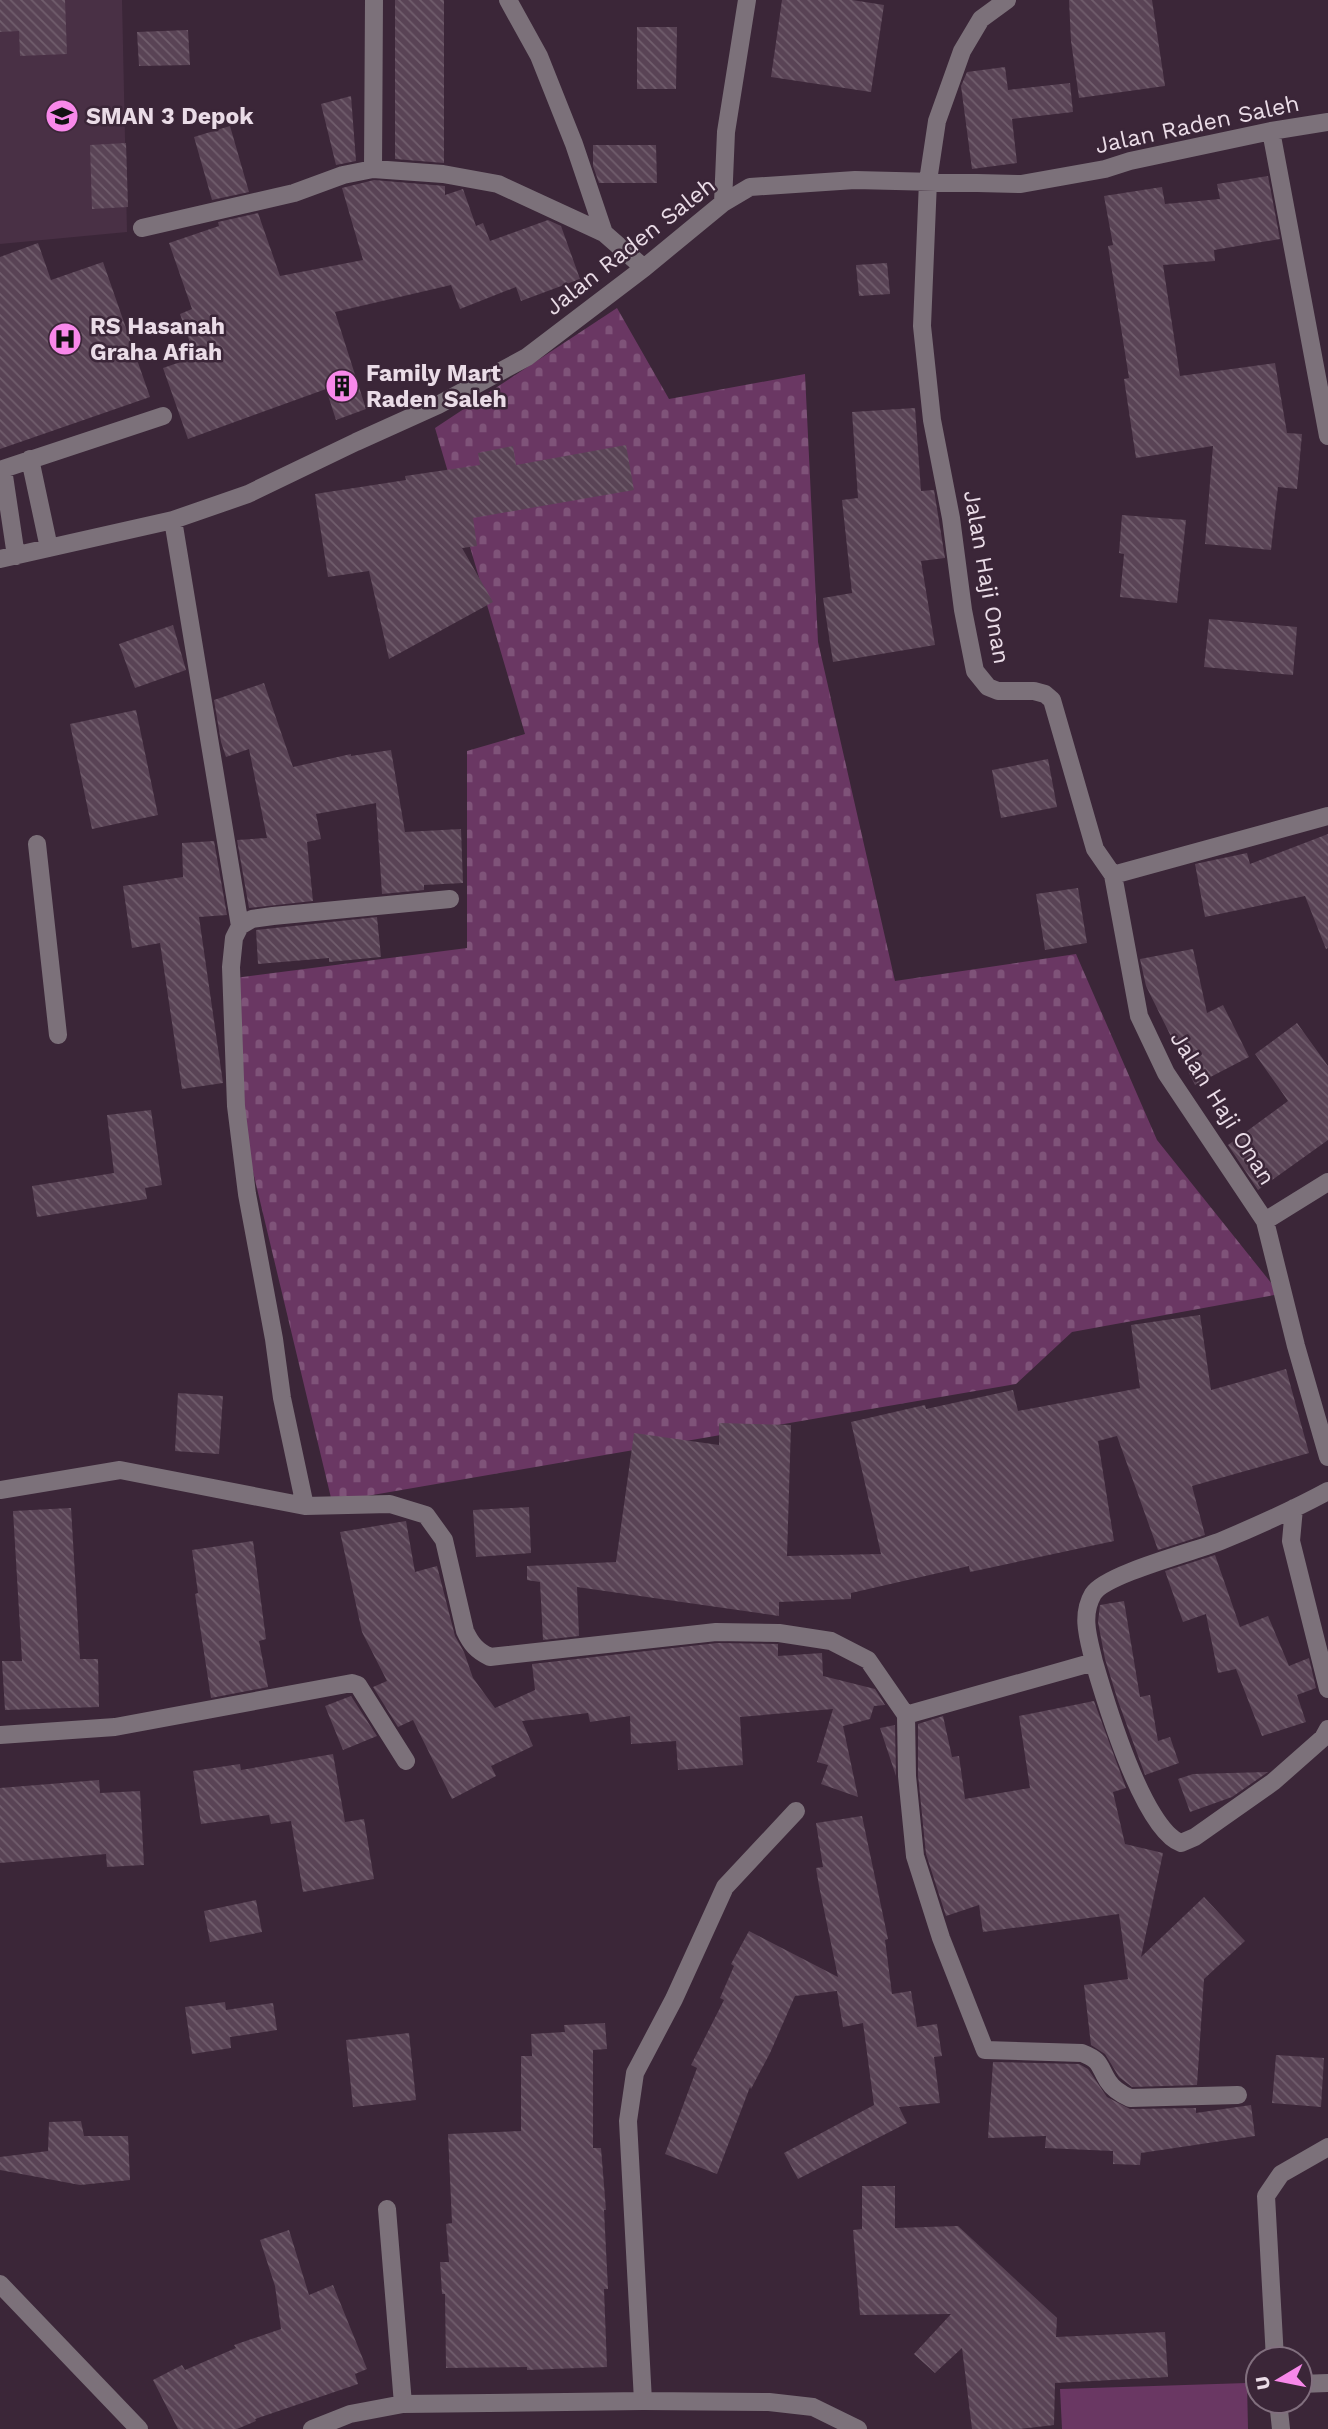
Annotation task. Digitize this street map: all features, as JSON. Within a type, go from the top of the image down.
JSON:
[{"type":"street","points":[[373,169],[374,0]]},
{"type":"street","points":[[508,0],[539,56],[574,144],[604,233]]},
{"type":"street","points":[[723,203],[726,132],[747,0]]},
{"type":"street","name":"Jalan Haji Onan","points":[[1007,0],[981,19],[962,51],[937,121],[928,181],[922,326],[932,420],[951,518],[963,610],[975,671],[988,687],[998,691],[1034,691],[1045,694],[1052,701],[1095,849],[1113,875],[1139,1016],[1166,1073],[1265,1221],[1296,1346],[1328,1457]]},
{"type":"street","name":"Jalan Raden Saleh","points":[[8,557],[173,520],[248,494],[449,399],[527,357],[723,203],[750,187],[786,183],[928,181],[1021,184],[1105,169],[1130,161],[1271,131],[1328,122]]},
{"type":"street","points":[[1271,131],[1328,436]]},
{"type":"street","points":[[142,228],[295,193],[343,175],[373,169],[443,174],[498,184],[604,233],[643,268]]},
{"type":"street","points":[[8,557],[1,470],[163,416]]},
{"type":"street","points":[[30,459],[49,548]]},
{"type":"street","points":[[173,520],[240,926]]},
{"type":"street","points":[[1113,875],[1328,816]]},
{"type":"street","points":[[37,844],[58,1035]]},
{"type":"street","points":[[305,1506],[282,1398],[247,1194],[236,1107],[231,967],[234,938],[240,926],[252,919],[450,899]]},
{"type":"street","points":[[1265,1221],[1328,1182]]},
{"type":"street","points":[[0,1490],[120,1470],[305,1506],[390,1504],[426,1515],[444,1540],[465,1631],[471,1644],[491,1657],[716,1632],[779,1633],[831,1641],[869,1660],[906,1715],[907,1776],[915,1856],[941,1938],[985,2050],[1082,2053],[1095,2058],[1102,2065],[1107,2080],[1118,2092],[1130,2098],[1238,2095]]},
{"type":"street","points":[[1328,1491],[1219,1542],[1138,1568],[1094,1591],[1088,1605],[1086,1625],[1112,1724],[1148,1807],[1169,1835],[1181,1843],[1195,1837],[1273,1782],[1323,1738],[1328,1728]]},
{"type":"street","points":[[1294,1508],[1291,1541],[1328,1689]]},
{"type":"street","points":[[906,1715],[1094,1662]]},
{"type":"street","points":[[0,1735],[116,1727],[352,1683],[358,1685],[406,1761]]},
{"type":"street","points":[[643,2401],[628,2121],[635,2073],[674,1999],[725,1887],[796,1811]]},
{"type":"street","points":[[1274,2345],[1266,2196],[1281,2174],[1328,2147]]},
{"type":"street","points":[[387,2209],[402,2404]]},
{"type":"street","points":[[0,2284],[139,2429]]},
{"type":"street","points":[[312,2429],[350,2414],[402,2404],[643,2401],[769,2402],[813,2407],[824,2421],[858,2429]]},
{"type":"shaded area","name":"SMAN 3 Depok","points":[[0,0],[122,0],[127,232],[0,244]]},
{"type":"green space","points":[[617,308],[669,399],[805,374],[818,642],[895,981],[1076,954],[1157,1140],[1280,1294],[1072,1332],[1016,1384],[332,1502],[249,1155],[227,979],[467,948],[467,751],[525,734],[435,428]]},
{"type":"green space","points":[[1244,2383],[1244,2415],[1248,2415],[1248,2429],[1062,2429],[1060,2389]]},
{"type":"building","points":[[0,0],[65,0],[67,54],[20,56],[19,31],[0,32]]},
{"type":"building","points":[[395,0],[444,0],[444,163],[395,159]]},
{"type":"building","points":[[782,0],[852,0],[884,5],[871,92],[771,77]]},
{"type":"building","points":[[1069,0],[1152,0],[1165,86],[1079,98],[1071,41]]},
{"type":"building","points":[[637,27],[677,27],[676,89],[637,89]]},
{"type":"building","points":[[188,30],[190,65],[139,66],[137,32]]},
{"type":"building","points":[[1005,67],[1008,90],[1070,83],[1073,112],[1012,119],[1017,163],[972,169],[961,86],[967,72]]},
{"type":"building","points":[[351,96],[356,161],[336,165],[321,104]]},
{"type":"building","points":[[230,126],[249,192],[212,200],[194,137]]},
{"type":"building","points":[[126,143],[128,207],[92,209],[90,145]]},
{"type":"building","points":[[593,145],[656,145],[657,183],[599,183],[593,166]]},
{"type":"building","points":[[1268,176],[1280,239],[1214,250],[1215,261],[1163,265],[1180,376],[1275,363],[1287,433],[1302,434],[1297,489],[1278,487],[1271,550],[1205,544],[1213,446],[1136,458],[1124,379],[1129,378],[1108,246],[1113,245],[1104,196],[1162,187],[1165,204],[1220,199],[1217,184]]},
{"type":"building","points":[[374,180],[445,186],[445,195],[463,189],[476,226],[483,223],[490,241],[548,220],[561,226],[580,279],[521,301],[516,287],[460,309],[451,285],[335,312],[366,409],[336,420],[326,389],[188,439],[163,368],[195,357],[180,314],[192,309],[169,243],[219,226],[218,222],[258,213],[280,276],[363,260],[342,188]]},
{"type":"building","name":"RS Hasanah Graha Afiah","points":[[38,243],[51,280],[103,262],[150,397],[0,449],[0,257]]},
{"type":"building","points":[[887,263],[890,294],[859,296],[856,265]]},
{"type":"building","points":[[915,408],[921,491],[934,490],[945,558],[921,561],[935,645],[833,662],[823,598],[852,593],[842,500],[858,498],[852,412]]},
{"type":"building","points":[[626,445],[634,490],[473,518],[477,546],[462,548],[493,602],[389,659],[369,571],[328,577],[315,494],[406,480],[405,476],[480,465],[478,453],[513,446],[516,465]]},
{"type":"building","points":[[1122,515],[1186,520],[1177,603],[1120,597],[1124,554],[1119,553]]},
{"type":"building","points":[[1209,619],[1297,627],[1293,675],[1204,667]]},
{"type":"building","points":[[173,625],[186,670],[135,688],[119,644]]},
{"type":"building","points":[[264,683],[293,767],[351,754],[391,750],[405,832],[461,829],[463,883],[424,885],[424,890],[382,894],[376,803],[316,814],[321,839],[307,842],[313,901],[249,908],[237,840],[267,838],[249,749],[226,757],[214,700]]},
{"type":"building","points":[[136,710],[158,815],[92,829],[70,724]]},
{"type":"building","points":[[1048,759],[1057,807],[1001,818],[992,770]]},
{"type":"building","points":[[1328,834],[1328,948],[1326,949],[1305,896],[1205,917],[1195,864],[1247,853],[1250,864]]},
{"type":"building","points":[[214,841],[227,915],[199,917],[223,1083],[182,1089],[160,943],[132,948],[123,886],[183,877],[182,843]]},
{"type":"building","points":[[1078,888],[1087,943],[1045,950],[1036,894]]},
{"type":"building","points":[[377,917],[381,957],[258,964],[256,930]]},
{"type":"building","points":[[1193,949],[1207,1013],[1223,1005],[1249,1057],[1195,1085],[1146,986],[1140,959]]},
{"type":"building","points":[[1297,1023],[1328,1066],[1328,1140],[1258,1190],[1228,1145],[1288,1101],[1255,1054]]},
{"type":"building","points":[[151,1110],[162,1185],[145,1188],[147,1199],[37,1217],[32,1186],[114,1173],[107,1115]]},
{"type":"building","points":[[1200,1315],[1211,1390],[1286,1369],[1309,1453],[1192,1486],[1205,1535],[1158,1550],[1117,1436],[1098,1441],[1114,1541],[970,1572],[969,1566],[851,1593],[851,1599],[779,1602],[779,1616],[577,1587],[579,1636],[543,1640],[540,1582],[527,1580],[527,1566],[616,1562],[634,1433],[719,1445],[719,1423],[791,1425],[787,1556],[881,1554],[851,1422],[925,1405],[926,1409],[1013,1390],[1018,1411],[1140,1388],[1131,1325]]},
{"type":"building","points":[[178,1393],[223,1396],[219,1454],[175,1451]]},
{"type":"building","points":[[529,1507],[531,1553],[476,1557],[473,1510]]},
{"type":"building","points":[[71,1508],[80,1659],[98,1659],[99,1707],[5,1710],[2,1661],[22,1661],[13,1511]]},
{"type":"building","points":[[406,1521],[415,1572],[437,1566],[455,1636],[473,1678],[495,1708],[535,1690],[532,1664],[717,1643],[778,1644],[778,1656],[822,1653],[823,1676],[875,1689],[885,1705],[874,1706],[870,1719],[843,1726],[858,1797],[821,1784],[828,1765],[817,1762],[833,1709],[740,1717],[743,1765],[678,1770],[676,1741],[631,1744],[630,1716],[590,1722],[588,1713],[522,1721],[533,1746],[491,1766],[496,1776],[452,1799],[413,1720],[398,1727],[373,1687],[387,1681],[362,1632],[340,1532]]},
{"type":"building","points":[[253,1541],[266,1639],[259,1641],[268,1687],[211,1698],[195,1594],[198,1593],[192,1550]]},
{"type":"building","points":[[1215,1555],[1240,1627],[1268,1616],[1289,1666],[1309,1658],[1316,1688],[1297,1695],[1306,1722],[1262,1736],[1236,1669],[1218,1673],[1206,1614],[1183,1622],[1165,1571]]},
{"type":"building","points":[[1124,1601],[1140,1697],[1150,1695],[1158,1741],[1170,1737],[1179,1763],[1145,1775],[1105,1659],[1098,1622],[1100,1605]]},
{"type":"building","points":[[351,1696],[377,1736],[343,1750],[325,1706]]},
{"type":"building","points":[[1094,1701],[1126,1788],[1113,1792],[1125,1844],[1163,1853],[1141,1957],[1204,1897],[1245,1941],[1204,1979],[1197,2085],[1132,2087],[1119,2077],[1105,2054],[1091,2045],[1084,1985],[1128,1979],[1119,1914],[983,1932],[979,1905],[946,1916],[926,1854],[918,1775],[918,1724],[943,1716],[952,1757],[959,1756],[965,1799],[1030,1788],[1019,1716]]},
{"type":"building","points":[[895,1725],[896,1776],[880,1728]]},
{"type":"building","points":[[333,1754],[345,1822],[364,1819],[374,1879],[303,1892],[291,1821],[271,1824],[269,1815],[201,1824],[193,1771],[240,1764],[241,1770]]},
{"type":"building","points":[[1268,1772],[1232,1797],[1190,1812],[1178,1779],[1193,1774]]},
{"type":"building","points":[[99,1780],[100,1793],[140,1791],[144,1865],[107,1867],[106,1854],[0,1863],[0,1788]]},
{"type":"building","points":[[862,1816],[888,1939],[885,1940],[892,1994],[911,1991],[917,2027],[937,2024],[942,2056],[934,2057],[940,2103],[899,2107],[907,2123],[798,2179],[784,2153],[874,2105],[863,2023],[843,2027],[837,1991],[795,1996],[770,2053],[751,2089],[750,2087],[717,2174],[665,2154],[697,2068],[691,2065],[724,2000],[720,1998],[734,1966],[731,1964],[749,1931],[838,1977],[816,1868],[823,1867],[816,1823]]},
{"type":"building","points":[[256,1900],[262,1932],[210,1942],[204,1911]]},
{"type":"building","points":[[225,2002],[226,2010],[273,2003],[277,2030],[230,2037],[231,2048],[192,2054],[185,2007]]},
{"type":"building","points":[[605,2023],[607,2049],[593,2050],[593,2148],[601,2148],[606,2210],[608,2289],[604,2289],[607,2367],[527,2370],[527,2367],[446,2368],[445,2294],[442,2294],[440,2262],[449,2262],[446,2224],[452,2223],[448,2134],[521,2131],[521,2056],[532,2056],[531,2034],[565,2032],[564,2025]]},
{"type":"building","points":[[409,2033],[416,2100],[353,2107],[346,2040]]},
{"type":"building","points":[[1276,2055],[1324,2058],[1321,2107],[1272,2103]]},
{"type":"building","points":[[993,2062],[1079,2064],[1088,2069],[1107,2097],[1130,2109],[1196,2108],[1196,2113],[1251,2105],[1255,2136],[1141,2153],[1140,2165],[1113,2164],[1113,2151],[1045,2148],[1046,2136],[988,2138]]},
{"type":"building","points":[[81,2121],[84,2136],[128,2136],[130,2180],[80,2185],[0,2170],[0,2157],[48,2151],[49,2122]]},
{"type":"building","points":[[862,2186],[895,2186],[895,2228],[958,2226],[1057,2318],[1056,2337],[1165,2332],[1168,2377],[1055,2383],[1054,2425],[1019,2429],[972,2429],[962,2348],[935,2373],[914,2354],[951,2314],[860,2315],[853,2230],[862,2229]]},
{"type":"building","points":[[289,2230],[309,2295],[333,2285],[367,2369],[355,2374],[358,2384],[255,2419],[256,2421],[237,2429],[178,2429],[153,2380],[182,2365],[185,2370],[236,2348],[234,2345],[281,2329],[275,2286],[260,2240]]},
{"type":"place","name":"SMAN 3 Depok","points":[[62,116]]},
{"type":"place","name":"RS Hasanah Graha Afiah","points":[[65,339]]},
{"type":"place","name":"Family Mart Raden Saleh","points":[[342,386]]}]
